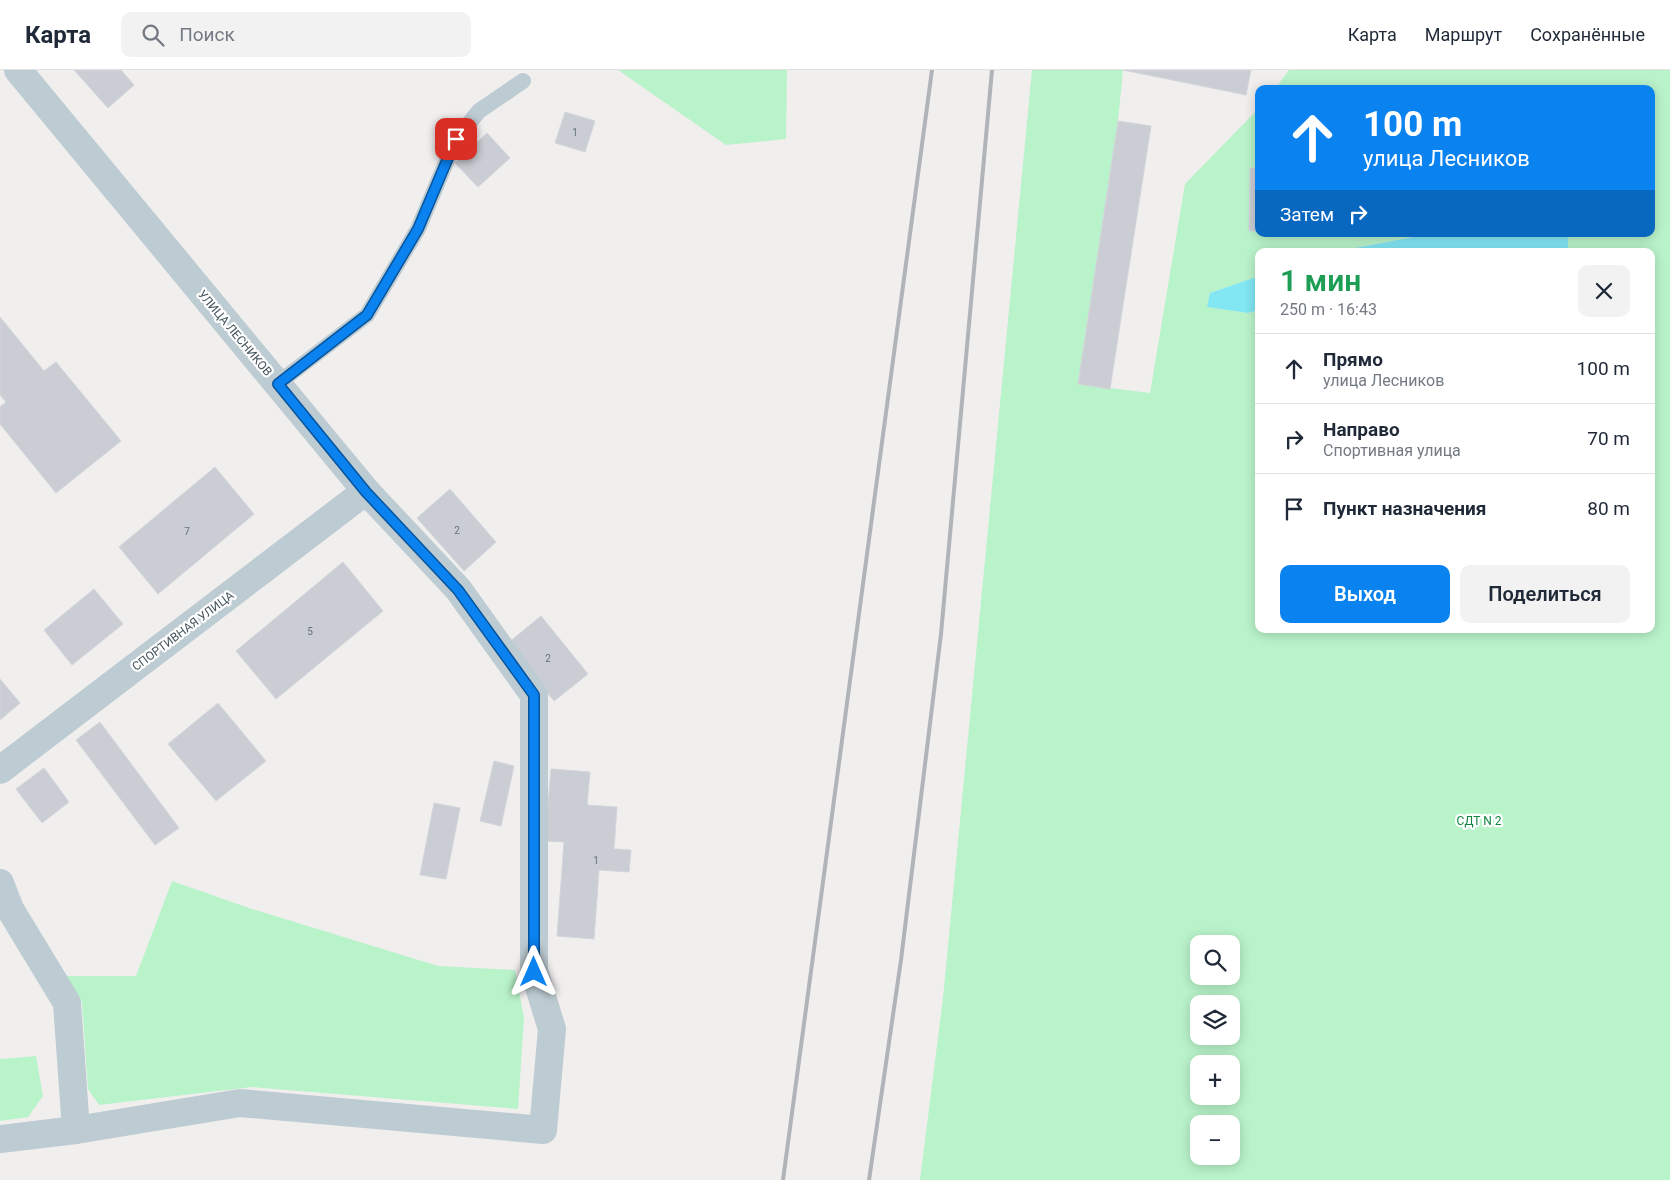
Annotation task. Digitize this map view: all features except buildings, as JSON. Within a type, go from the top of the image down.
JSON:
[{"type":"street","name":"УЛИЦА ЛЕСНИКОВ","points":[[18,70],[366,492],[458,590],[534,695],[534,972],[552,1029],[543,1130],[240,1103],[76,1130]]},
{"type":"street","name":"СПОРТИВНАЯ УЛИЦА","points":[[0,770],[366,492]]},
{"type":"street","points":[[0,883],[10,909],[67,1003],[76,1130],[0,1139]]},
{"type":"lane","points":[[278,384],[367,315],[418,229],[456,139],[479,111],[523,82]]},
{"type":"green space","points":[[618,70],[787,70],[786,139],[726,145]]},
{"type":"green space","name":"СДТ N 2","points":[[1032,70],[1123,70],[1118,121],[1078,384],[1150,393],[1185,184],[1255,112],[1255,237],[1413,237],[1355,248],[1255,248],[1255,277],[1210,293],[1207,307],[1248,313],[1255,311],[1255,633],[1655,633],[1655,248],[1568,248],[1568,237],[1655,237],[1655,85],[1278,85],[1289,70],[1670,70],[1670,1180],[920,1180],[943,998]]},
{"type":"green space","points":[[172,881],[249,908],[438,966],[515,970],[524,1018],[518,1109],[252,1087],[99,1105],[88,1089],[82,1003],[66,976],[136,976]]},
{"type":"green space","points":[[36,1056],[43,1096],[28,1117],[0,1121],[0,1059]]},
{"type":"water","points":[[1413,237],[1568,237],[1568,248],[1355,248]]},
{"type":"water","points":[[1255,277],[1255,311],[1248,313],[1207,307],[1210,293]]},
{"type":"railway","points":[[783,1180],[932,70]]},
{"type":"railway","points":[[869,1180],[901,960],[941,634],[992,70]]},
{"type":"route","points":[[456,139],[418,229],[384,290],[367,315],[278,384],[366,492],[458,590],[534,695],[534,972]]}]
